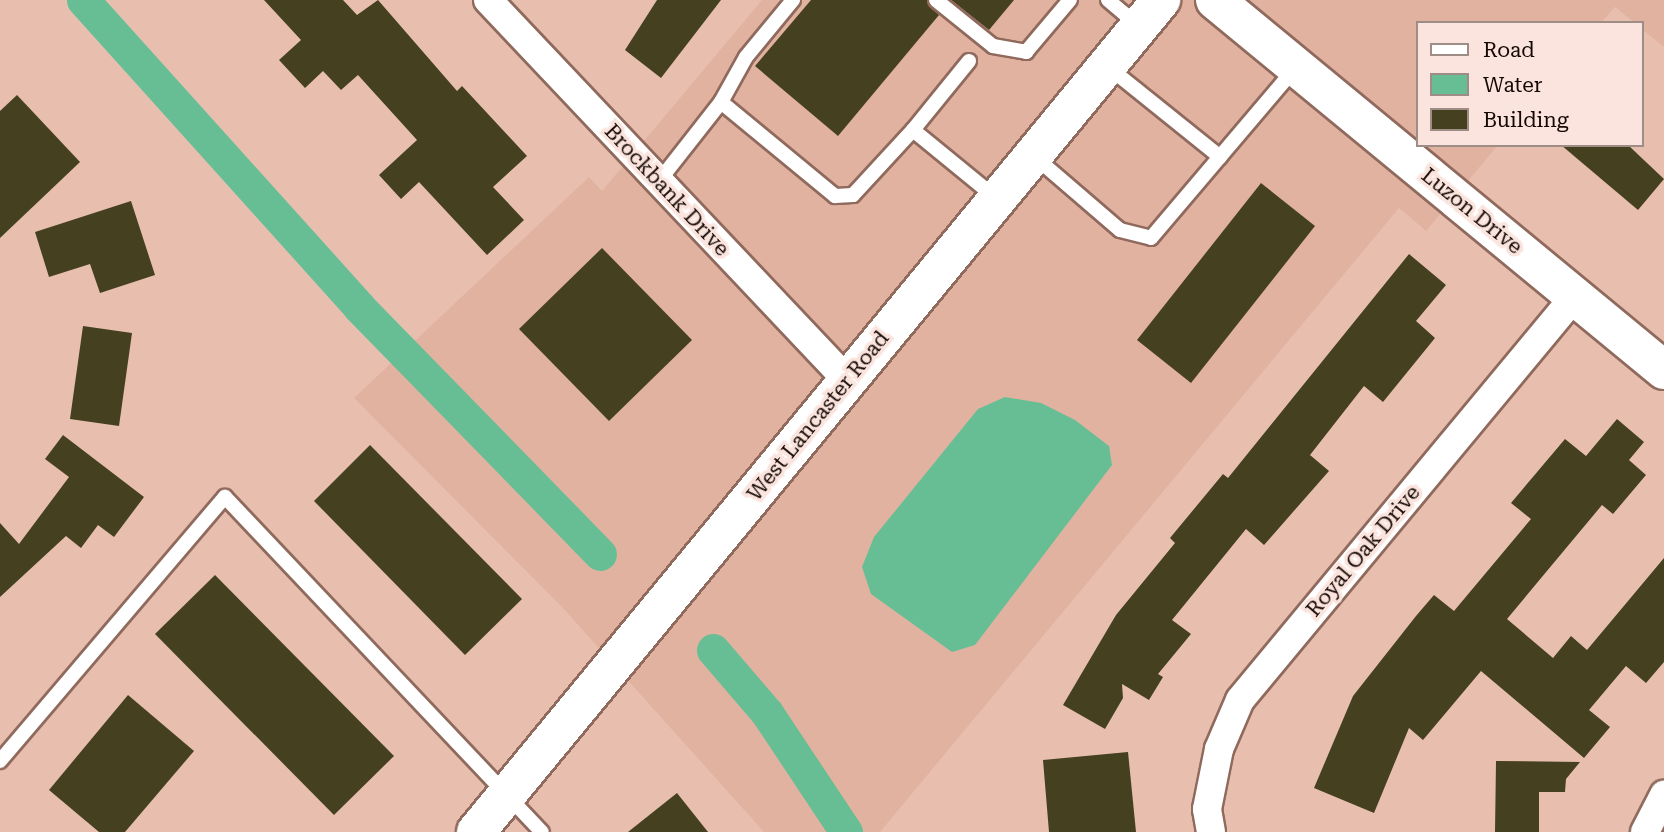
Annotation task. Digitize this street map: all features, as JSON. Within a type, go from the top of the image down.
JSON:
[{"type":"street","name":"Brockbank Drive","points":[[488,0],[847,380]]},
{"type":"street","name":"Luzon Drive","points":[[1215,0],[1664,370]]},
{"type":"street","name":"West Lancaster Road","points":[[476,832],[1150,13]]},
{"type":"street","name":"Royal Oak Drive","points":[[1211,832],[1207,809],[1219,749],[1240,700],[1575,296]]},
{"type":"street","points":[[1645,832],[1664,795]]},
{"type":"lane","points":[[659,181],[721,102],[746,57],[793,0]]},
{"type":"lane","points":[[936,0],[993,47],[1026,52],[1070,0]]},
{"type":"lane","points":[[1108,0],[1150,13]]},
{"type":"lane","points":[[721,102],[835,196],[853,195],[913,130],[969,61]]},
{"type":"lane","points":[[1106,66],[1220,157]]},
{"type":"lane","points":[[1033,155],[1137,238],[1158,232],[1296,66]]},
{"type":"lane","points":[[913,130],[997,199]]},
{"type":"lane","points":[[0,761],[225,497],[542,832]]},
{"type":"shaded area","points":[[762,0],[1664,0],[1664,47],[1643,30],[1643,21],[1632,21],[1615,7],[1603,21],[1416,21],[1416,147],[1496,147],[1426,231],[1399,208],[880,832],[764,832],[562,607],[354,398],[589,177],[602,191]]},
{"type":"water","points":[[1005,397],[1041,403],[1075,420],[1109,446],[1112,465],[975,645],[952,652],[871,594],[862,567],[874,537],[978,409]]},
{"type":"building","points":[[264,0],[343,0],[357,15],[378,0],[457,91],[462,86],[527,156],[493,187],[524,220],[487,255],[419,182],[401,199],[379,175],[417,140],[358,75],[341,90],[323,71],[305,88],[279,60],[301,40]]},
{"type":"building","points":[[657,0],[721,0],[661,78],[625,50]]},
{"type":"building","points":[[811,0],[927,0],[939,15],[838,136],[755,66]]},
{"type":"building","points":[[951,0],[1014,0],[989,30]]},
{"type":"building","points":[[17,95],[80,162],[0,238],[0,111]]},
{"type":"building","points":[[1563,147],[1630,147],[1664,179],[1638,210]]},
{"type":"building","points":[[1261,183],[1315,226],[1191,383],[1137,340]]},
{"type":"building","points":[[131,201],[155,275],[100,293],[90,264],[49,277],[35,232]]},
{"type":"building","points":[[602,248],[692,340],[609,421],[519,329]]},
{"type":"building","points":[[1409,254],[1446,285],[1416,321],[1435,338],[1383,402],[1364,386],[1310,455],[1329,471],[1264,545],[1246,529],[1172,620],[1191,634],[1158,674],[1163,677],[1149,700],[1122,684],[1123,698],[1105,729],[1063,705],[1116,615],[1175,543],[1170,538],[1223,474],[1228,478]]},
{"type":"building","points":[[83,326],[132,333],[119,426],[70,419]]},
{"type":"building","points":[[1617,419],[1644,442],[1629,460],[1646,475],[1613,514],[1602,505],[1507,619],[1553,658],[1571,636],[1587,650],[1664,558],[1664,662],[1646,683],[1626,666],[1589,710],[1610,727],[1584,758],[1481,671],[1423,740],[1409,728],[1374,813],[1314,788],[1353,696],[1416,616],[1434,595],[1454,611],[1531,519],[1511,503],[1565,439],[1586,456]]},
{"type":"building","points":[[63,435],[144,497],[114,537],[98,525],[81,548],[66,536],[0,597],[0,523],[19,544],[69,477],[45,459]]},
{"type":"building","points":[[370,445],[522,599],[465,655],[314,501]]},
{"type":"building","points":[[215,575],[394,756],[334,815],[155,634]]},
{"type":"building","points":[[128,695],[194,751],[125,832],[99,832],[49,790]]},
{"type":"building","points":[[1128,752],[1136,832],[1049,832],[1043,760]]},
{"type":"building","points":[[1496,761],[1580,762],[1566,779],[1565,792],[1539,792],[1539,832],[1495,832]]},
{"type":"building","points":[[677,793],[708,832],[628,832]]},
{"type":"waterway","points":[[83,0],[359,307],[600,554]]},
{"type":"waterway","points":[[713,650],[767,713],[846,832]]}]
